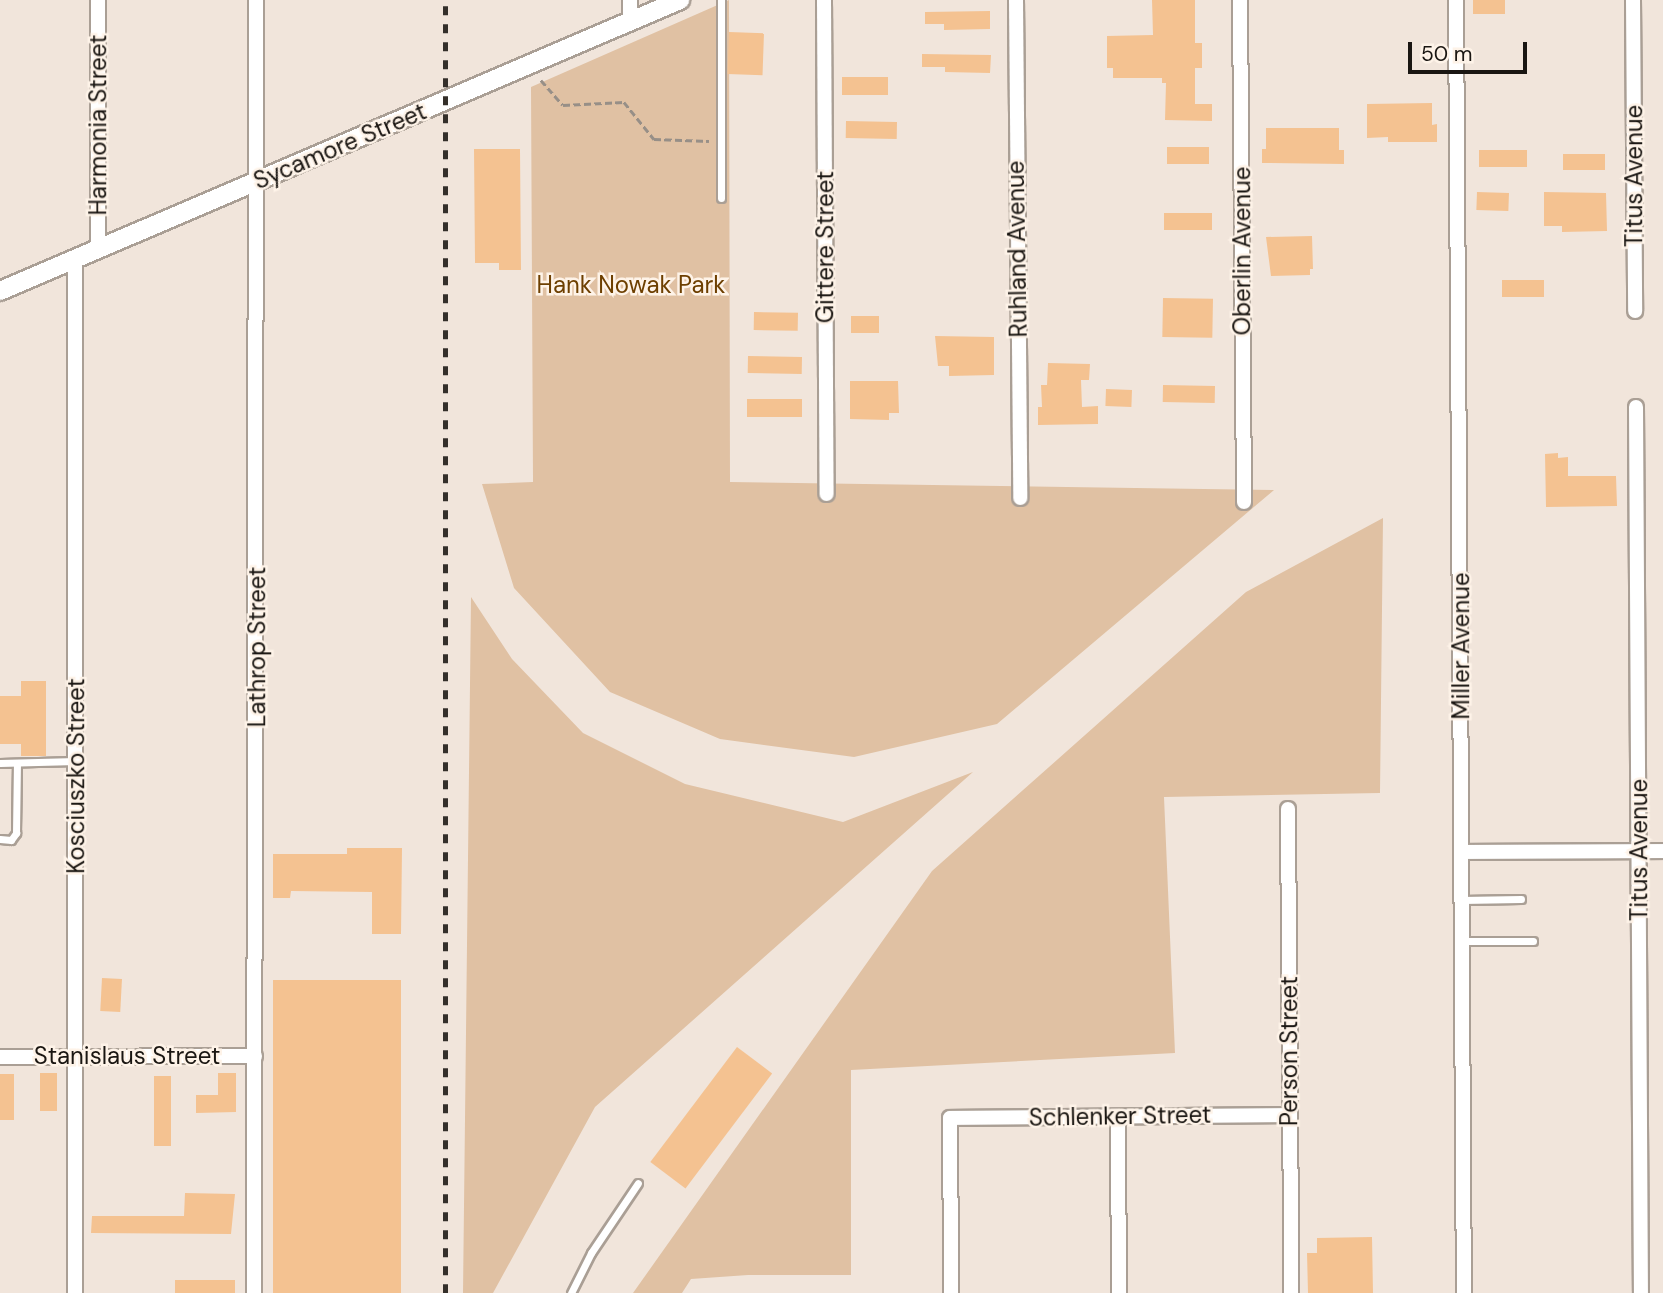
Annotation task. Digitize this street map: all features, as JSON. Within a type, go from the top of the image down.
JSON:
[{"type":"street","name":"Harmonia Street","points":[[98,0],[98,249]]},
{"type":"street","name":"Lathrop Street","points":[[254,1293],[256,0]]},
{"type":"street","points":[[630,0],[630,22]]},
{"type":"street","name":"Sycamore Street","points":[[0,291],[680,0]]},
{"type":"street","name":"Gittere Street","points":[[824,0],[827,494]]},
{"type":"street","name":"Ruhland Avenue","points":[[1016,0],[1020,498]]},
{"type":"street","name":"Oberlin Avenue","points":[[1240,0],[1244,502]]},
{"type":"street","name":"Miller Avenue","points":[[1456,0],[1464,1293]]},
{"type":"street","name":"Titus Avenue","points":[[1633,0],[1635,311]]},
{"type":"street","name":"Kosciuszko Street","points":[[75,260],[75,1293]]},
{"type":"street","name":"Titus Avenue","points":[[1636,407],[1641,1293]]},
{"type":"street","name":"Person Street","points":[[1288,809],[1291,1293]]},
{"type":"street","points":[[1462,852],[1663,851]]},
{"type":"street","name":"Stanislaus Street","points":[[0,1057],[255,1056]]},
{"type":"street","name":"Schlenker Street","points":[[951,1293],[950,1118],[1289,1115]]},
{"type":"street","points":[[1118,1117],[1119,1293]]},
{"type":"lane","points":[[721,0],[721,198]]},
{"type":"lane","points":[[0,764],[77,761]]},
{"type":"lane","points":[[0,839],[11,839],[16,833],[17,763]]},
{"type":"lane","points":[[1462,900],[1521,899]]},
{"type":"lane","points":[[1462,941],[1533,941]]},
{"type":"lane","points":[[571,1293],[591,1253],[638,1184]]},
{"type":"path","points":[[541,80],[563,105],[624,102],[654,139],[721,141]]},
{"type":"green space","name":"Hank Nowak Park","points":[[729,0],[730,482],[1274,490],[997,724],[854,757],[720,739],[610,692],[514,588],[482,484],[533,482],[531,87]]},
{"type":"green space","points":[[1383,518],[1380,793],[1164,797],[1175,1053],[851,1070],[851,1275],[748,1275],[691,1279],[682,1293],[633,1293],[932,871],[1246,592]]},
{"type":"green space","points":[[471,597],[512,659],[583,733],[685,784],[843,822],[973,772],[595,1107],[493,1293],[463,1293]]},
{"type":"building","points":[[1152,0],[1195,0],[1195,43],[1202,43],[1202,68],[1195,68],[1195,104],[1212,104],[1212,121],[1165,120],[1166,83],[1162,83],[1162,78],[1113,78],[1113,68],[1107,68],[1107,36],[1153,35]]},
{"type":"building","points":[[1473,0],[1505,0],[1505,14],[1473,14]]},
{"type":"building","points":[[990,11],[990,29],[944,30],[944,24],[925,24],[925,12]]},
{"type":"building","points":[[729,32],[764,33],[763,75],[728,74]]},
{"type":"building","points":[[922,54],[991,55],[990,73],[945,72],[945,67],[922,67]]},
{"type":"building","points":[[842,77],[888,77],[888,95],[842,95]]},
{"type":"building","points":[[1432,103],[1432,125],[1437,124],[1437,142],[1388,142],[1388,137],[1367,138],[1367,104]]},
{"type":"building","points":[[846,121],[897,122],[897,139],[846,138]]},
{"type":"building","points":[[1266,128],[1339,128],[1339,150],[1344,150],[1344,164],[1262,163],[1262,149],[1266,149]]},
{"type":"building","points":[[1167,147],[1209,147],[1209,164],[1167,164]]},
{"type":"building","points":[[474,149],[520,149],[521,270],[499,270],[499,263],[475,263]]},
{"type":"building","points":[[1479,150],[1527,150],[1527,167],[1479,167]]},
{"type":"building","points":[[1563,154],[1605,154],[1605,170],[1563,170]]},
{"type":"building","points":[[1477,192],[1509,193],[1508,211],[1476,210]]},
{"type":"building","points":[[1544,192],[1606,193],[1607,231],[1562,232],[1562,226],[1544,226]]},
{"type":"building","points":[[1164,213],[1212,213],[1212,230],[1164,230]]},
{"type":"building","points":[[1312,236],[1313,269],[1310,269],[1310,275],[1271,276],[1266,237]]},
{"type":"building","points":[[1502,280],[1544,280],[1544,297],[1502,297]]},
{"type":"building","points":[[1163,298],[1213,299],[1212,338],[1162,337]]},
{"type":"building","points":[[754,312],[798,313],[798,331],[754,330]]},
{"type":"building","points":[[851,316],[879,316],[879,333],[851,333]]},
{"type":"building","points":[[935,336],[994,337],[994,375],[949,376],[949,366],[938,366]]},
{"type":"building","points":[[748,356],[802,357],[802,374],[748,373]]},
{"type":"building","points":[[1048,363],[1090,364],[1089,380],[1081,380],[1082,407],[1098,406],[1098,424],[1038,425],[1038,407],[1042,407],[1041,385],[1047,385]]},
{"type":"building","points":[[850,381],[898,381],[899,413],[889,413],[889,420],[850,419]]},
{"type":"building","points":[[1163,385],[1215,386],[1215,403],[1163,402]]},
{"type":"building","points":[[1106,389],[1132,390],[1131,407],[1105,406]]},
{"type":"building","points":[[747,399],[802,399],[802,417],[747,417]]},
{"type":"building","points":[[1558,453],[1558,458],[1568,457],[1568,476],[1616,476],[1617,506],[1546,507],[1545,454]]},
{"type":"building","points":[[21,681],[46,681],[46,756],[21,756],[21,744],[0,744],[0,696],[21,696]]},
{"type":"building","points":[[347,848],[402,848],[401,934],[372,934],[372,892],[291,891],[290,898],[273,898],[273,854],[347,854]]},
{"type":"building","points":[[102,978],[122,979],[120,1012],[100,1011]]},
{"type":"building","points":[[273,980],[401,980],[401,1293],[273,1293]]},
{"type":"building","points":[[737,1047],[772,1073],[685,1188],[650,1162]]},
{"type":"building","points":[[40,1073],[57,1073],[57,1111],[40,1111]]},
{"type":"building","points":[[218,1073],[236,1073],[236,1112],[196,1113],[196,1095],[218,1095]]},
{"type":"building","points":[[0,1074],[14,1074],[14,1120],[0,1120]]},
{"type":"building","points":[[154,1076],[171,1076],[171,1146],[154,1146]]},
{"type":"building","points":[[185,1193],[235,1194],[231,1234],[91,1233],[92,1216],[184,1216]]},
{"type":"building","points":[[1372,1237],[1373,1293],[1308,1293],[1307,1253],[1317,1253],[1317,1238]]},
{"type":"building","points":[[175,1280],[235,1280],[235,1293],[175,1293]]},
{"type":"railway","points":[[445,0],[445,1293]]}]
